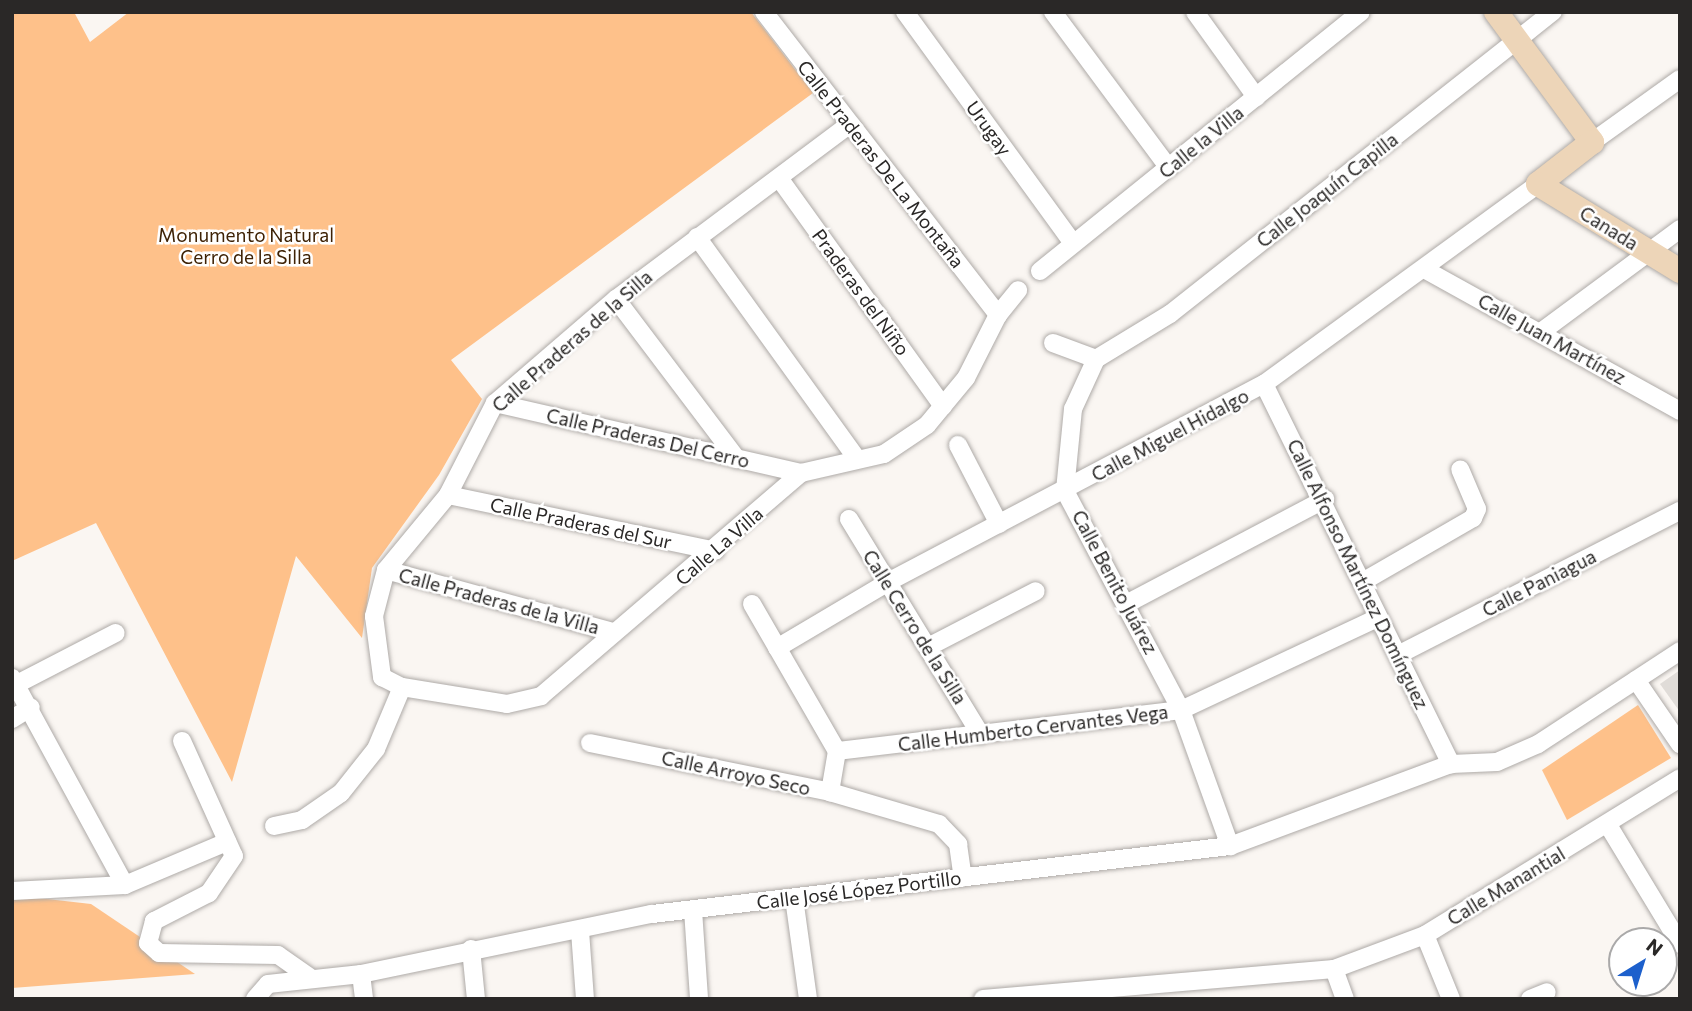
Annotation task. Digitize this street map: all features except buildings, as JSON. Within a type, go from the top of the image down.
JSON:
[{"type":"street","name":"Calle Praderas De La Montaña","points":[[764,12],[998,315]]},
{"type":"street","name":"Urugay","points":[[905,12],[1073,243]]},
{"type":"street","points":[[1053,12],[1169,168]]},
{"type":"street","points":[[1195,12],[1256,97]]},
{"type":"street","points":[[1496,12],[1592,142]]},
{"type":"street","name":"Calle Joaquín Capilla","points":[[1096,359],[1170,314],[1553,12]]},
{"type":"street","name":"Calle la Villa","points":[[1040,271],[1256,97],[1351,15]]},
{"type":"street","points":[[1538,184],[1680,79]]},
{"type":"street","name":"Calle Praderas de la Silla","points":[[402,688],[382,677],[376,664],[374,616],[386,570],[448,495],[495,403],[616,299],[850,124]]},
{"type":"street","name":"Praderas del Niño","points":[[779,178],[943,406]]},
{"type":"street","name":"Canada","points":[[1538,184],[1680,271]]},
{"type":"street","name":"Calle Miguel Hidalgo","points":[[777,648],[888,582],[1264,384],[1538,184]]},
{"type":"street","points":[[1541,332],[1680,229]]},
{"type":"street","points":[[697,237],[857,459]]},
{"type":"street","name":"Calle Juan Martínez","points":[[1424,269],[1680,411]]},
{"type":"street","name":"Calle La Villa","points":[[402,688],[523,703],[541,696],[613,632],[715,551],[801,473],[905,444],[943,406],[983,351],[998,315],[1018,290]]},
{"type":"street","points":[[616,299],[737,459]]},
{"type":"street","points":[[1053,343],[1096,359]]},
{"type":"street","name":"Calle Benito Juárez","points":[[1096,359],[1073,409],[1065,491],[1128,603],[1181,710],[1230,846]]},
{"type":"street","name":"Calle Alfonso Martínez Domínguez","points":[[1264,384],[1325,499],[1364,581],[1377,618],[1451,764]]},
{"type":"street","name":"Calle Praderas Del Cerro","points":[[495,403],[801,473]]},
{"type":"street","points":[[958,445],[999,524]]},
{"type":"street","points":[[1364,581],[1473,518],[1478,509],[1460,469]]},
{"type":"street","name":"Calle Praderas del Sur","points":[[448,495],[715,551]]},
{"type":"street","points":[[1128,603],[1325,499]]},
{"type":"street","name":"Calle Paniagua","points":[[1398,655],[1680,511]]},
{"type":"street","name":"Calle Cerro de la Silla","points":[[849,519],[981,735]]},
{"type":"street","name":"Calle Praderas de la Villa","points":[[386,570],[613,632]]},
{"type":"street","points":[[929,646],[1036,591]]},
{"type":"street","points":[[752,604],[837,751],[830,792]]},
{"type":"street","name":"Calle Humberto Cervantes Vega","points":[[837,751],[1181,710],[1377,618]]},
{"type":"street","points":[[116,633],[14,681],[31,707],[125,885]]},
{"type":"street","name":"Calle José López Portillo","points":[[258,994],[309,977],[361,974],[471,949],[693,910],[1230,846],[1451,764],[1497,762],[1538,744],[1680,651]]},
{"type":"street","points":[[1636,680],[1680,744]]},
{"type":"street","points":[[274,826],[302,820],[341,793],[376,749],[402,688]]},
{"type":"street","points":[[12,719],[31,707]]},
{"type":"street","points":[[182,741],[230,849],[209,893],[149,926],[148,943],[159,953],[278,956],[309,977]]},
{"type":"street","name":"Calle Arroyo Seco","points":[[590,743],[830,792],[950,832],[962,878]]},
{"type":"street","name":"Calle Manantial","points":[[1328,971],[1425,936],[1680,778]]},
{"type":"street","points":[[1608,825],[1680,944]]},
{"type":"street","points":[[12,891],[125,885],[230,849]]},
{"type":"street","points":[[794,898],[808,999]]},
{"type":"street","points":[[693,910],[699,999]]},
{"type":"street","points":[[580,931],[585,999]]},
{"type":"street","points":[[1425,936],[1451,999]]},
{"type":"street","points":[[471,949],[476,999]]},
{"type":"street","points":[[983,999],[1328,971],[1345,999]]},
{"type":"street","points":[[361,974],[364,999]]},
{"type":"green space","name":"Monumento Natural Cerro de la Silla","points":[[12,12],[74,12],[90,42],[129,12],[751,12],[813,93],[451,360],[482,399],[439,475],[372,568],[362,638],[296,556],[232,782],[96,523],[12,561]]},
{"type":"green space","points":[[1638,705],[1671,758],[1567,820],[1542,770]]},
{"type":"green space","points":[[12,895],[91,904],[195,974],[12,988]]}]
